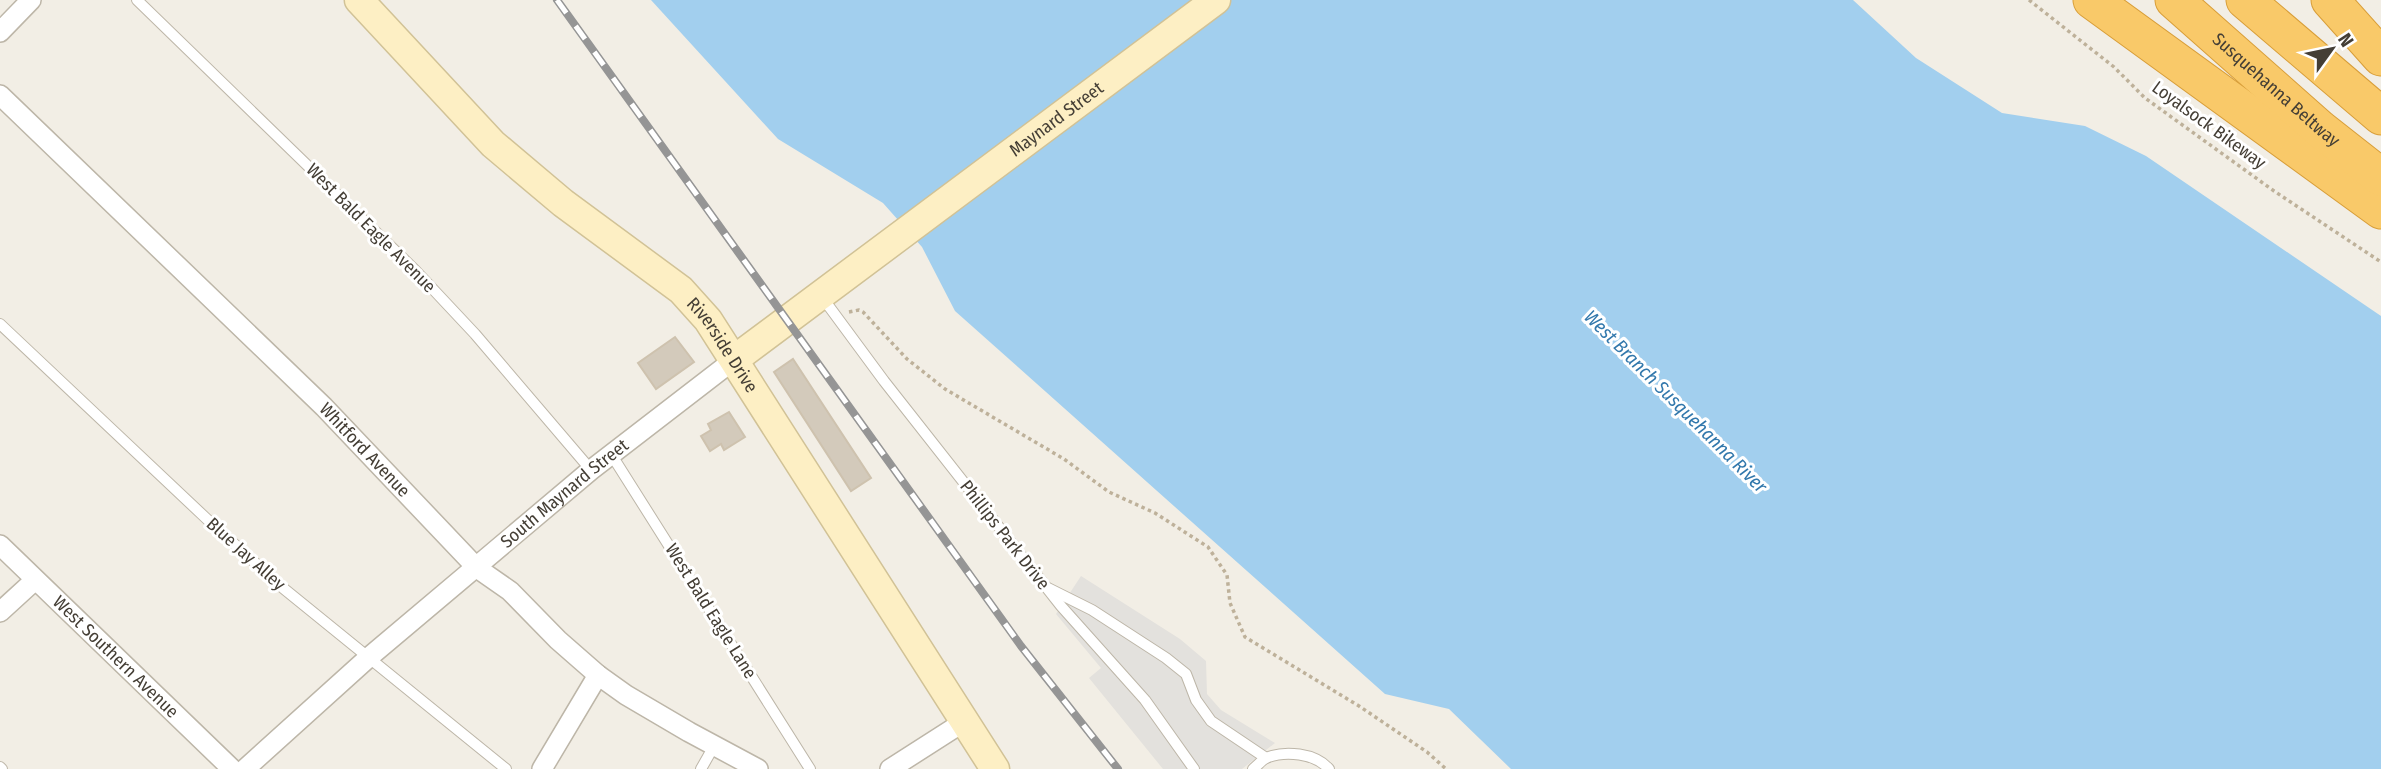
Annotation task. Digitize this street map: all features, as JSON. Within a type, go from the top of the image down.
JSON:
[{"type":"highway","points":[[2092,0],[2381,210]]},
{"type":"highway","name":"Susquehanna Beltway","points":[[2174,0],[2320,129],[2381,177]]},
{"type":"highway","points":[[2245,0],[2381,117]]},
{"type":"highway","points":[[2330,0],[2381,57]]},
{"type":"main road","name":"Riverside Drive","points":[[359,0],[493,144],[563,203],[681,290],[708,320],[995,769]]},
{"type":"main road","name":"Maynard Street","points":[[897,238],[1216,0]]},
{"type":"main road","name":"South Maynard Street","points":[[735,359],[897,238]]},
{"type":"street","points":[[0,32],[31,0]]},
{"type":"street","name":"Whitford Avenue","points":[[0,95],[324,407],[477,568],[510,591],[558,640],[598,675],[626,695],[758,769]]},
{"type":"street","name":"South Maynard Street","points":[[245,769],[368,658],[611,453],[735,359]]},
{"type":"street","name":"West Southern Avenue","points":[[0,545],[232,769]]},
{"type":"street","points":[[0,612],[35,580]]},
{"type":"street","points":[[542,769],[598,675]]},
{"type":"street","points":[[890,769],[965,721]]},
{"type":"lane","name":"West Bald Eagle Avenue","points":[[137,0],[415,270],[475,334],[591,470]]},
{"type":"lane","name":"Phillips Park Drive","points":[[820,295],[1045,586],[1145,699],[1194,769]]},
{"type":"lane","name":"Blue Jay Alley","points":[[0,324],[284,588],[506,769]]},
{"type":"lane","name":"West Bald Eagle Lane","points":[[611,453],[810,769]]},
{"type":"lane","points":[[1045,586],[1092,610],[1166,657],[1186,674],[1196,700],[1211,721],[1266,758]]},
{"type":"lane","points":[[701,769],[714,746]]},
{"type":"lane","points":[[1253,769],[1266,758],[1288,754],[1309,756],[1329,769]]},
{"type":"path","name":"Loyalsock Bikeway","points":[[2029,0],[2114,67],[2146,98],[2274,191],[2381,262]]},
{"type":"path","points":[[846,313],[854,310],[863,312],[907,359],[945,389],[1064,459],[1109,492],[1155,513],[1208,547],[1227,575],[1230,603],[1245,637],[1359,706],[1427,752],[1446,769]]},
{"type":"shaded area","points":[[1081,576],[1180,639],[1206,661],[1207,694],[1221,710],[1275,743],[1242,769],[1163,769],[1089,678],[1101,668],[1056,614]]},
{"type":"water","name":"West Branch Susquehanna River","points":[[651,0],[1853,0],[1916,58],[2002,113],[2085,126],[2146,156],[2381,316],[2381,769],[1511,769],[1449,709],[1385,694],[955,311],[922,247],[883,203],[778,139]]},
{"type":"building","points":[[675,337],[694,362],[656,389],[638,363]]},
{"type":"building","points":[[793,359],[871,478],[851,491],[774,372]]},
{"type":"building","points":[[729,412],[745,437],[724,450],[721,444],[710,451],[701,436],[711,430],[708,424]]},
{"type":"railway","points":[[557,0],[1021,646],[1118,769]]}]
